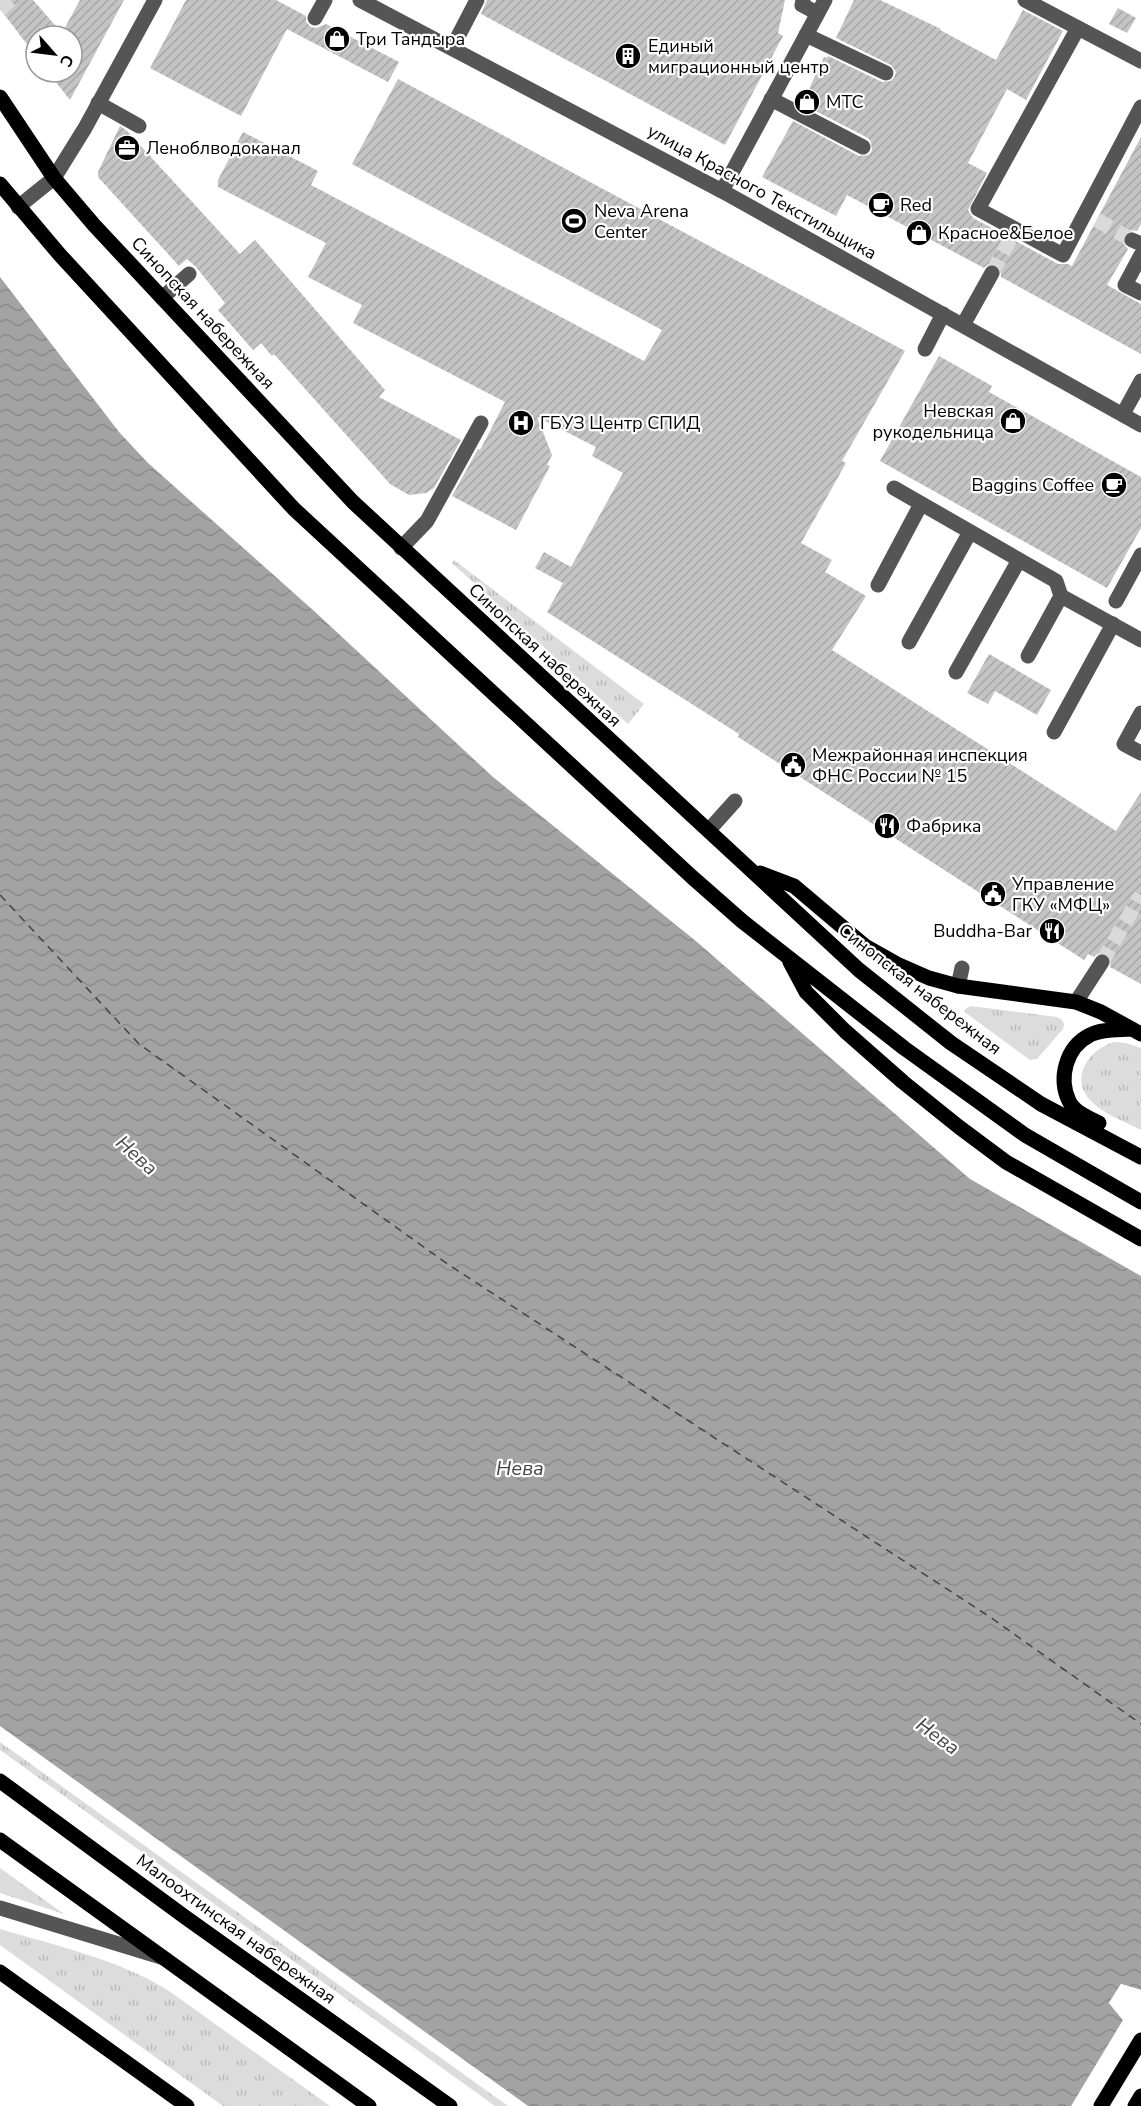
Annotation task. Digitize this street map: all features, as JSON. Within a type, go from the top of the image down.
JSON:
[{"type":"main road","name":"Синопская набережная","points":[[0,97],[54,178],[94,225],[353,502],[401,548],[859,970],[951,1043],[1041,1104],[1141,1157]]},
{"type":"main road","points":[[0,184],[83,281],[294,509],[692,877],[787,957],[904,1048],[1025,1135],[1141,1202]]},
{"type":"main road","points":[[753,870],[794,886],[865,946],[929,978],[958,986],[1076,1002],[1101,1012],[1136,1031]]},
{"type":"main road","points":[[787,957],[806,992],[845,1031],[959,1127],[1006,1162],[1141,1239]]},
{"type":"main road","points":[[1136,1031],[1106,1031],[1090,1035],[1076,1046],[1065,1064],[1064,1083],[1070,1102],[1082,1114],[1129,1139],[1141,1152]]},
{"type":"main road","name":"Малоохтинская набережная","points":[[0,1781],[185,1917],[450,2106]]},
{"type":"main road","points":[[0,1840],[369,2106]]},
{"type":"main road","points":[[0,1972],[187,2106]]},
{"type":"main road","points":[[1101,2106],[1141,2040]]},
{"type":"main road","points":[[1135,2106],[1141,2096]]},
{"type":"street","points":[[18,207],[54,178],[155,0]]},
{"type":"street","points":[[315,18],[325,0]]},
{"type":"street","name":"улица Красного Текстильщика","points":[[360,0],[722,191],[1141,425]]},
{"type":"street","points":[[452,48],[477,0]]},
{"type":"street","points":[[722,191],[821,7],[802,5],[803,0]]},
{"type":"street","points":[[1025,0],[1141,61]]},
{"type":"street","points":[[1078,28],[978,209],[1015,232],[1063,255],[1091,217],[1141,107]]},
{"type":"street","points":[[806,35],[886,74]]},
{"type":"street","points":[[771,99],[864,147]]},
{"type":"street","points":[[98,103],[139,126]]},
{"type":"street","points":[[1141,255],[1125,285],[1141,293]]},
{"type":"street","points":[[963,325],[992,273]]},
{"type":"street","points":[[162,298],[189,274]]},
{"type":"street","points":[[925,349],[943,314]]},
{"type":"street","points":[[1123,414],[1141,381]]},
{"type":"street","points":[[401,548],[427,521],[481,423]]},
{"type":"street","points":[[894,488],[1056,582],[1061,596],[1141,640]]},
{"type":"street","points":[[878,585],[921,504]]},
{"type":"street","points":[[909,642],[970,531]]},
{"type":"street","points":[[1116,601],[1141,555]]},
{"type":"street","points":[[956,672],[1019,560]]},
{"type":"street","points":[[1028,656],[1061,596]]},
{"type":"street","points":[[1054,732],[1113,624]]},
{"type":"street","points":[[1141,713],[1124,744],[1141,753]]},
{"type":"street","points":[[709,830],[735,801]]},
{"type":"street","points":[[1076,1002],[1101,962]]},
{"type":"street","points":[[958,986],[962,968]]},
{"type":"street","points":[[0,1908],[161,1957]]},
{"type":"green space","points":[[454,560],[644,704],[628,724],[452,563]]},
{"type":"green space","points":[[970,1006],[1057,1017],[1064,1024],[1063,1029],[1037,1059],[1030,1060],[966,1013],[964,1010]]},
{"type":"green space","points":[[1113,1042],[1141,1048],[1141,1130],[1096,1106],[1085,1092],[1082,1083],[1084,1066],[1089,1059],[1104,1046]]},
{"type":"green space","points":[[0,1742],[508,2106],[495,2106],[0,1750]]},
{"type":"green space","points":[[0,1868],[64,1914],[0,1893]]},
{"type":"green space","points":[[0,1929],[87,1954],[149,1980],[169,1991],[330,2106],[223,2106],[0,1945]]},
{"type":"water","name":"Нева","points":[[0,277],[119,432],[148,463],[314,611],[493,777],[697,942],[970,1179],[1141,1276],[1141,1990],[1121,1984],[1109,2003],[1123,2020],[1141,2106],[528,2106],[0,1726]]},
{"type":"pier","points":[[1121,1984],[1141,1990],[1141,1993],[1122,1987],[1112,2003],[1125,2018],[1141,2029],[1141,2106],[1071,2106],[1123,2020],[1109,2003]]},
{"type":"building","points":[[0,0],[33,0],[54,24],[24,24],[24,40],[0,9]]},
{"type":"building","points":[[80,0],[124,0],[84,74],[84,24],[67,24]]},
{"type":"building","points":[[186,0],[276,0],[306,16],[306,22],[311,27],[316,28],[326,24],[399,62],[388,82],[287,29],[241,116],[150,68]]},
{"type":"building","name":"Единый миграционный центр","points":[[487,0],[785,0],[778,33],[783,36],[725,145],[481,14]]},
{"type":"building","points":[[854,0],[880,0],[941,29],[996,60],[1023,10],[1063,31],[1026,100],[1007,89],[968,163],[987,173],[968,210],[973,218],[1058,264],[1072,266],[1141,137],[1141,224],[1137,231],[1130,230],[1123,236],[1122,242],[1128,249],[1107,285],[1141,304],[1141,354],[1001,277],[1001,269],[996,264],[988,264],[984,268],[847,195],[836,216],[762,177],[793,121],[859,156],[868,155],[872,151],[868,138],[802,104],[824,57],[828,56],[882,82],[891,81],[894,78],[896,72],[891,65],[836,38]]},
{"type":"building","points":[[1118,8],[1136,18],[1127,33],[1109,24]]},
{"type":"building","points":[[398,79],[905,351],[842,461],[846,463],[801,543],[832,560],[825,572],[866,596],[832,650],[1116,831],[1141,792],[1141,984],[1110,967],[1111,958],[1107,954],[1098,953],[1094,957],[1088,954],[1084,960],[738,737],[739,734],[547,612],[563,583],[535,568],[544,552],[571,567],[623,473],[592,456],[596,447],[537,417],[552,455],[547,465],[550,466],[516,530],[452,496],[505,402],[353,323],[362,305],[308,277],[326,243],[218,187],[218,180],[243,132],[318,171],[311,185],[644,361],[662,330],[352,164]]},
{"type":"building","points":[[57,84],[79,84],[70,100]]},
{"type":"building","points":[[120,126],[240,254],[255,240],[385,390],[379,397],[461,440],[434,488],[426,493],[409,495],[390,484],[274,354],[272,356],[261,343],[253,350],[218,310],[225,303],[196,267],[187,259],[179,266],[98,177],[98,172]]},
{"type":"building","points":[[939,356],[992,386],[989,392],[1141,477],[1141,528],[1107,588],[880,461]]},
{"type":"building","points":[[989,654],[1051,690],[1037,715],[995,691],[988,704],[967,693]]},
{"type":"ferry route","points":[[0,895],[139,1044],[449,1265],[990,1617],[1141,1724]]},
{"type":"tunnel","points":[[0,10],[10,0]]},
{"type":"tunnel","points":[[1097,220],[1132,240]]},
{"type":"tunnel","points":[[992,273],[1013,234]]},
{"type":"tunnel","points":[[1102,962],[1141,895]]},
{"type":"place","name":"Три Тандыра","points":[[337,39]]},
{"type":"place","name":"Единый миграционный центр","points":[[628,56]]},
{"type":"place","name":"МТС","points":[[807,102]]},
{"type":"place","name":"Леноблводоканал","points":[[127,148]]},
{"type":"place","name":"Red","points":[[881,205]]},
{"type":"place","name":"Neva Arena Center","points":[[574,221]]},
{"type":"place","name":"Красное&Белое","points":[[919,233]]},
{"type":"place","name":"Невская рукодельница","points":[[1013,421]]},
{"type":"place","name":"ГБУЗ Центр СПИД","points":[[521,423]]},
{"type":"place","name":"Baggins Coffee","points":[[1114,485]]},
{"type":"place","name":"Межрайонная инспекция ФНС России № 15","points":[[793,765]]},
{"type":"place","name":"Фабрика","points":[[887,826]]},
{"type":"place","name":"Управление ГКУ «МФЦ»","points":[[993,894]]},
{"type":"place","name":"Buddha-Bar","points":[[1052,931]]}]
